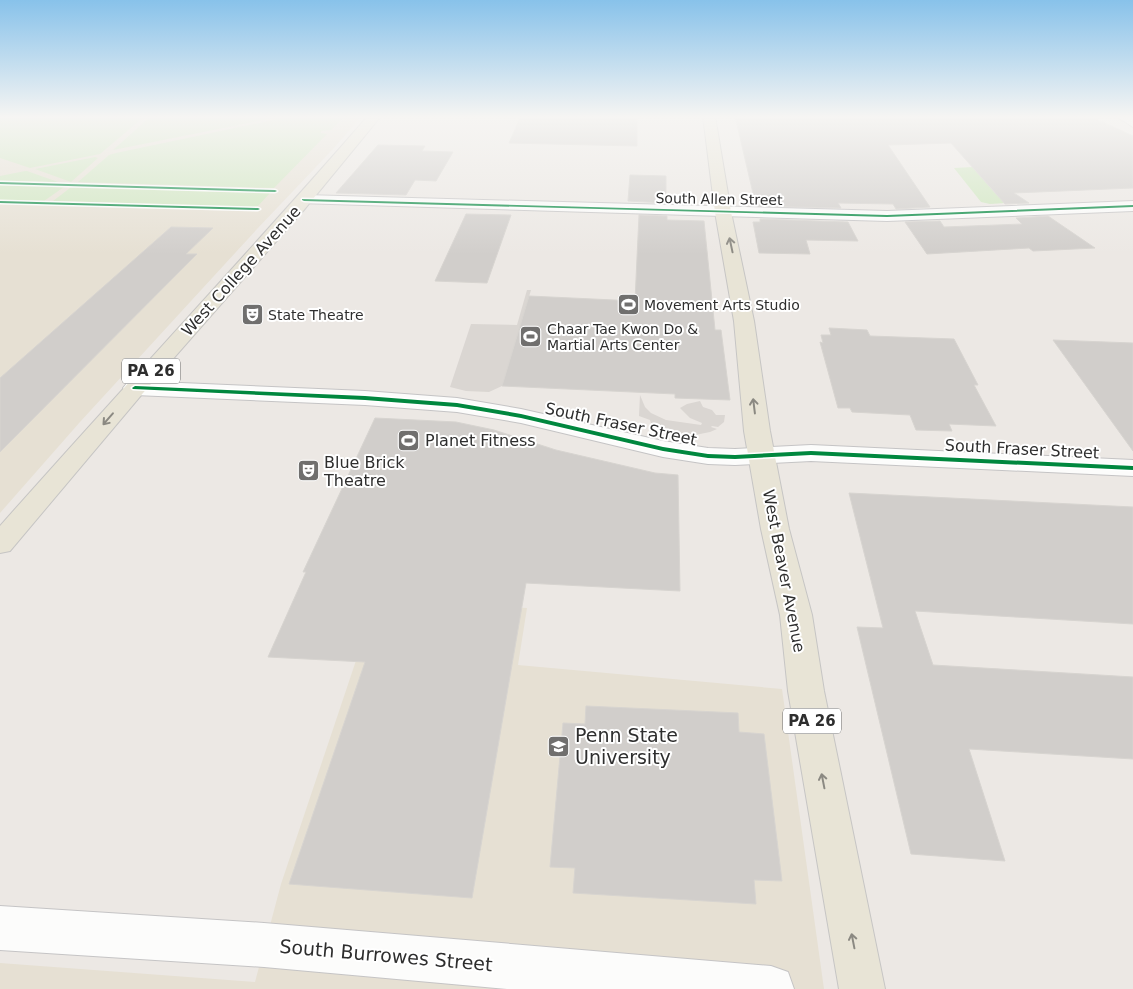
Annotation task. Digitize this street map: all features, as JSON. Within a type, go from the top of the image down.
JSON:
[{"type":"main road","name":"PA 26","points":[[304,200],[336,162]]},
{"type":"main road","name":"PA 26","points":[[716,162],[723,212]]},
{"type":"main road","name":"West College Avenue","points":[[0,544],[135,388],[304,200]]},
{"type":"main road","name":"West Beaver Avenue","points":[[723,212],[744,320],[757,431],[775,529],[796,614],[806,691],[862,989]]},
{"type":"street","name":"South Allen Street","points":[[304,200],[887,216],[1133,206]]},
{"type":"street","name":"South Fraser Street","points":[[135,388],[365,398],[451,405],[502,412],[637,444],[691,454],[734,457],[762,454],[811,453],[1133,468]]},
{"type":"street","name":"South Burrowes Street","points":[[0,928],[264,945],[771,989]]},
{"type":"shaded area","points":[[0,162],[321,162],[80,422],[0,513]]},
{"type":"shaded area","points":[[527,290],[531,290],[502,386],[489,392],[466,391],[450,387],[471,324],[517,325]]},
{"type":"shaded area","points":[[640,395],[645,407],[651,413],[666,420],[701,425],[702,423],[690,418],[680,408],[700,401],[703,407],[712,410],[716,415],[725,415],[724,422],[718,427],[712,426],[717,429],[710,432],[690,436],[652,427],[650,420],[639,416]]},
{"type":"shaded area","name":"Penn State University","points":[[376,601],[527,608],[518,665],[782,689],[824,989],[0,989],[0,963],[255,982],[281,884]]},
{"type":"green space","points":[[12,162],[59,162],[30,168]]},
{"type":"green space","points":[[69,162],[93,162],[71,182],[35,169]]},
{"type":"green space","points":[[101,162],[299,162],[274,188],[78,182]]},
{"type":"green space","points":[[973,167],[1006,203],[990,204],[981,202],[954,168]]},
{"type":"green space","points":[[27,171],[58,182],[0,181],[0,176]]},
{"type":"green space","points":[[0,185],[64,187],[44,201],[0,200]]},
{"type":"green space","points":[[70,188],[270,193],[258,206],[253,207],[53,201]]},
{"type":"building","points":[[363,162],[447,162],[436,181],[415,180],[406,195],[336,193]]},
{"type":"building","points":[[746,162],[900,162],[930,207],[896,209],[893,204],[838,203],[841,208],[756,206]]},
{"type":"building","points":[[968,162],[1133,162],[1133,188],[1014,193],[1029,203],[1005,204]]},
{"type":"building","points":[[630,175],[666,176],[666,203],[628,201]]},
{"type":"building","points":[[466,214],[511,215],[487,283],[435,281]]},
{"type":"building","points":[[639,215],[667,216],[667,220],[704,221],[715,330],[721,330],[730,400],[675,398],[675,394],[502,386],[529,296],[635,301]]},
{"type":"building","points":[[1048,216],[1095,248],[1033,251],[1029,248],[927,254],[905,222],[940,221],[944,227],[1022,224],[1016,218]]},
{"type":"building","points":[[760,219],[848,222],[858,241],[806,240],[810,254],[759,253],[753,222],[760,222]]},
{"type":"building","points":[[171,227],[213,228],[186,254],[197,254],[0,452],[0,378]]},
{"type":"building","points":[[829,328],[867,330],[870,336],[954,339],[978,385],[974,385],[996,426],[949,424],[952,431],[916,430],[910,415],[852,412],[850,408],[838,408],[820,342],[823,343],[821,335],[831,335]]},
{"type":"building","points":[[1053,340],[1133,343],[1133,451]]},
{"type":"building","points":[[375,418],[456,422],[494,430],[556,450],[655,473],[678,475],[680,591],[526,583],[472,898],[289,884],[365,662],[268,657],[306,572],[303,572]]},
{"type":"building","points":[[849,493],[1133,507],[1133,624],[915,611],[933,665],[1133,677],[1133,759],[969,749],[1005,861],[911,854],[857,627],[883,628]]},
{"type":"building","points":[[586,706],[738,713],[739,732],[764,734],[782,881],[754,880],[756,904],[573,893],[575,868],[550,867],[563,723],[585,724]]},
{"type":"cycle path","points":[[0,183],[275,191]]},
{"type":"cycle path","points":[[304,200],[887,216],[1133,206]]},
{"type":"cycle path","points":[[0,202],[258,209]]},
{"type":"cycle path","points":[[135,388],[365,398],[457,405],[521,416],[663,449],[708,456],[735,457],[811,453],[1133,468]]},
{"type":"place","name":"Movement Arts Studio","points":[[628,305]]},
{"type":"place","name":"State Theatre","points":[[252,315]]},
{"type":"place","name":"Chaar Tae Kwon Do & Martial Arts Center","points":[[531,337]]},
{"type":"place","name":"Planet Fitness","points":[[409,440]]},
{"type":"place","name":"Blue Brick Theatre","points":[[308,471]]},
{"type":"place","name":"Penn State University","points":[[559,746]]}]
